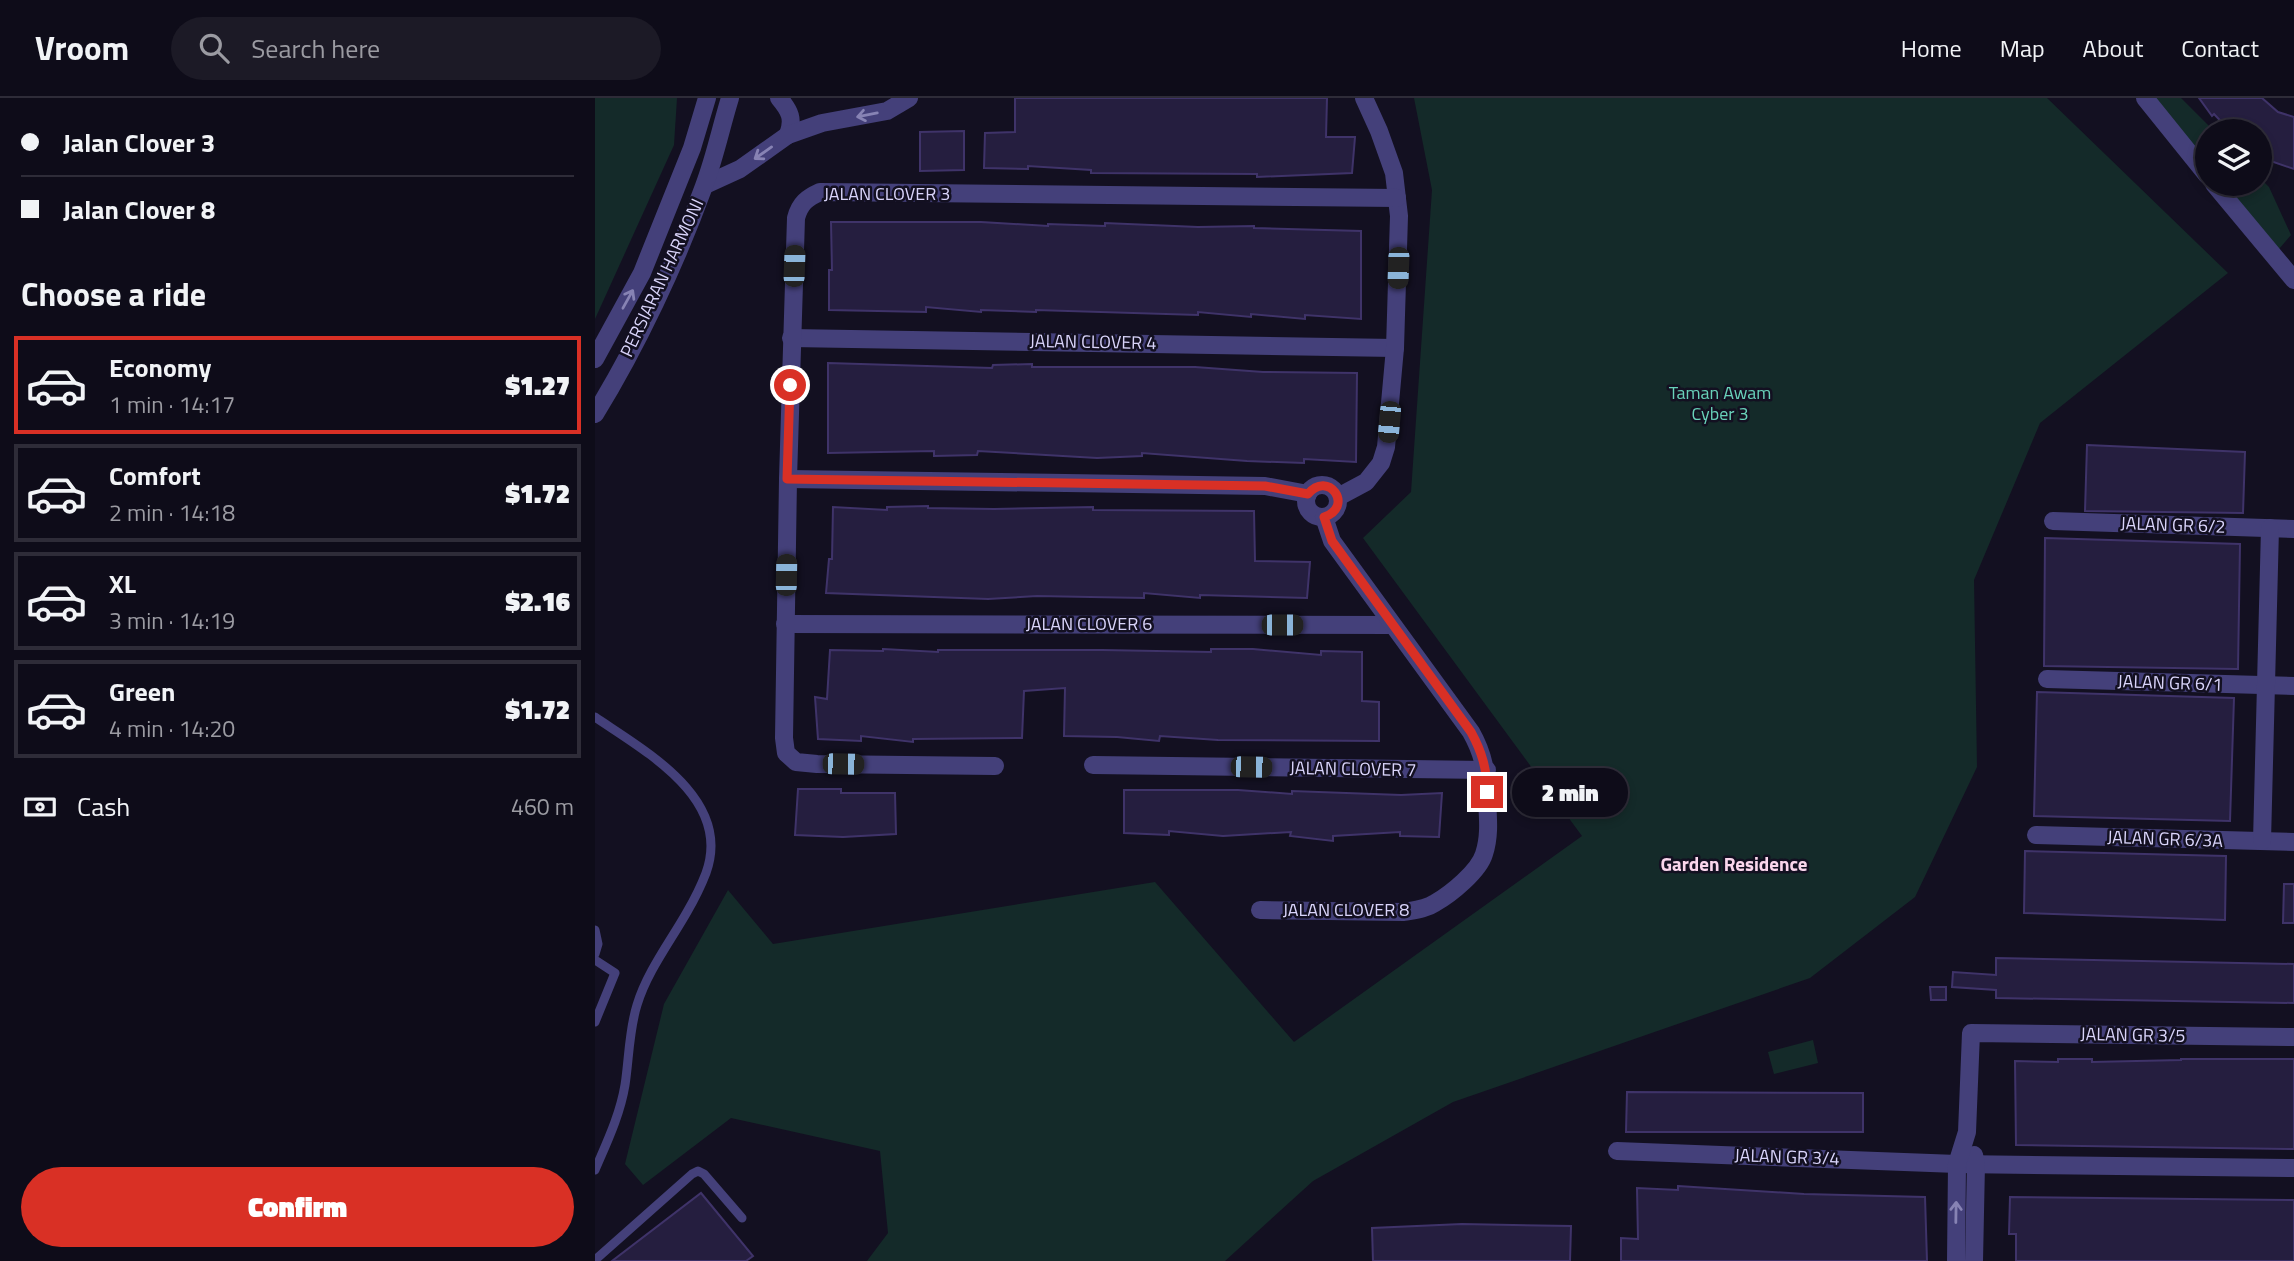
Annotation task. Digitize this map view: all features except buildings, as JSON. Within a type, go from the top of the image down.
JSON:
[{"type":"street","name":"PERSIARAN HARMONI","points":[[595,359],[642,273],[692,148],[707,98]]},
{"type":"street","name":"PERSIARAN HARMONI","points":[[595,414],[608,394],[664,282],[705,185],[730,98]]},
{"type":"street","points":[[779,98],[791,116],[792,124],[788,135]]},
{"type":"street","points":[[705,185],[740,169],[788,135],[822,123],[887,111],[909,98]]},
{"type":"street","points":[[1338,497],[1331,488],[1321,486],[1311,490],[1307,504],[1311,512],[1324,517],[1335,510],[1338,497],[1366,482],[1381,463],[1386,447],[1395,348],[1399,215],[1394,173],[1364,98]]},
{"type":"street","points":[[2145,98],[2195,160]]},
{"type":"street","name":"JALAN CLOVER 3","points":[[785,624],[796,218],[799,207],[807,198],[820,192],[1397,198]]},
{"type":"street","points":[[2224,196],[2294,280]]},
{"type":"street","name":"JALAN CLOVER 4","points":[[791,338],[1395,348]]},
{"type":"street","points":[[787,479],[1265,486],[1308,494]]},
{"type":"street","name":"JALAN CLOVER 8","points":[[1260,909],[1404,912],[1435,904],[1472,873],[1483,857],[1488,835],[1487,770],[1480,749],[1471,732],[1332,541],[1324,517]]},
{"type":"street","name":"JALAN GR 6/2","points":[[2053,521],[2294,529]]},
{"type":"street","points":[[2262,841],[2270,528]]},
{"type":"street","points":[[785,624],[784,738],[786,753],[796,762],[995,766]]},
{"type":"street","name":"JALAN CLOVER 6","points":[[785,624],[1392,625]]},
{"type":"street","name":"JALAN GR 6/1","points":[[2047,679],[2294,686]]},
{"type":"street","name":"JALAN CLOVER 7","points":[[1093,765],[1487,770]]},
{"type":"street","name":"JALAN GR 6/3A","points":[[2036,835],[2294,842]]},
{"type":"street","name":"JALAN GR 3/5","points":[[1967,1132],[1971,1033],[2294,1037]]},
{"type":"street","points":[[1956,1261],[1957,1164],[1967,1132]]},
{"type":"street","points":[[1967,1132],[1976,1164],[1974,1261]]},
{"type":"street","name":"JALAN GR 3/4","points":[[1617,1151],[1976,1164]]},
{"type":"street","points":[[1976,1164],[2294,1167]]},
{"type":"lane","points":[[595,717],[649,754],[685,785],[701,806],[708,827],[710,850],[706,872],[688,911],[652,971],[636,1006],[624,1087],[614,1127],[595,1170]]},
{"type":"lane","points":[[595,930],[598,944],[595,954]]},
{"type":"lane","points":[[595,960],[615,973],[595,1022]]},
{"type":"lane","points":[[595,1260],[698,1171],[704,1174],[742,1218]]},
{"type":"green space","points":[[595,98],[677,98],[674,145],[595,319]]},
{"type":"green space","name":"Taman Awam Cyber 3","points":[[1414,98],[2047,98],[2228,273],[2040,423],[1974,580],[1977,767],[1915,897],[1810,978],[1453,1102],[1313,1181],[1225,1261],[867,1261],[888,1233],[880,1151],[731,1118],[643,1185],[625,1164],[664,1004],[728,890],[773,944],[1155,882],[1294,1042],[1582,836],[1363,538],[1411,492],[1432,190]]},
{"type":"green space","points":[[2151,98],[2181,98],[2202,119],[2195,119],[2195,150]]},
{"type":"green space","points":[[2272,194],[2291,235],[2279,249],[2234,196],[2272,196]]},
{"type":"green space","points":[[1813,1040],[1818,1063],[1774,1074],[1768,1052]]},
{"type":"district","name":"Garden Residence","points":[[1734,864]]},
{"type":"route","points":[[790,385],[787,479],[1265,486],[1308,494],[1316,487],[1331,488],[1338,497],[1338,502],[1332,514],[1324,517],[1332,541],[1471,732],[1487,770],[1487,792]]}]
